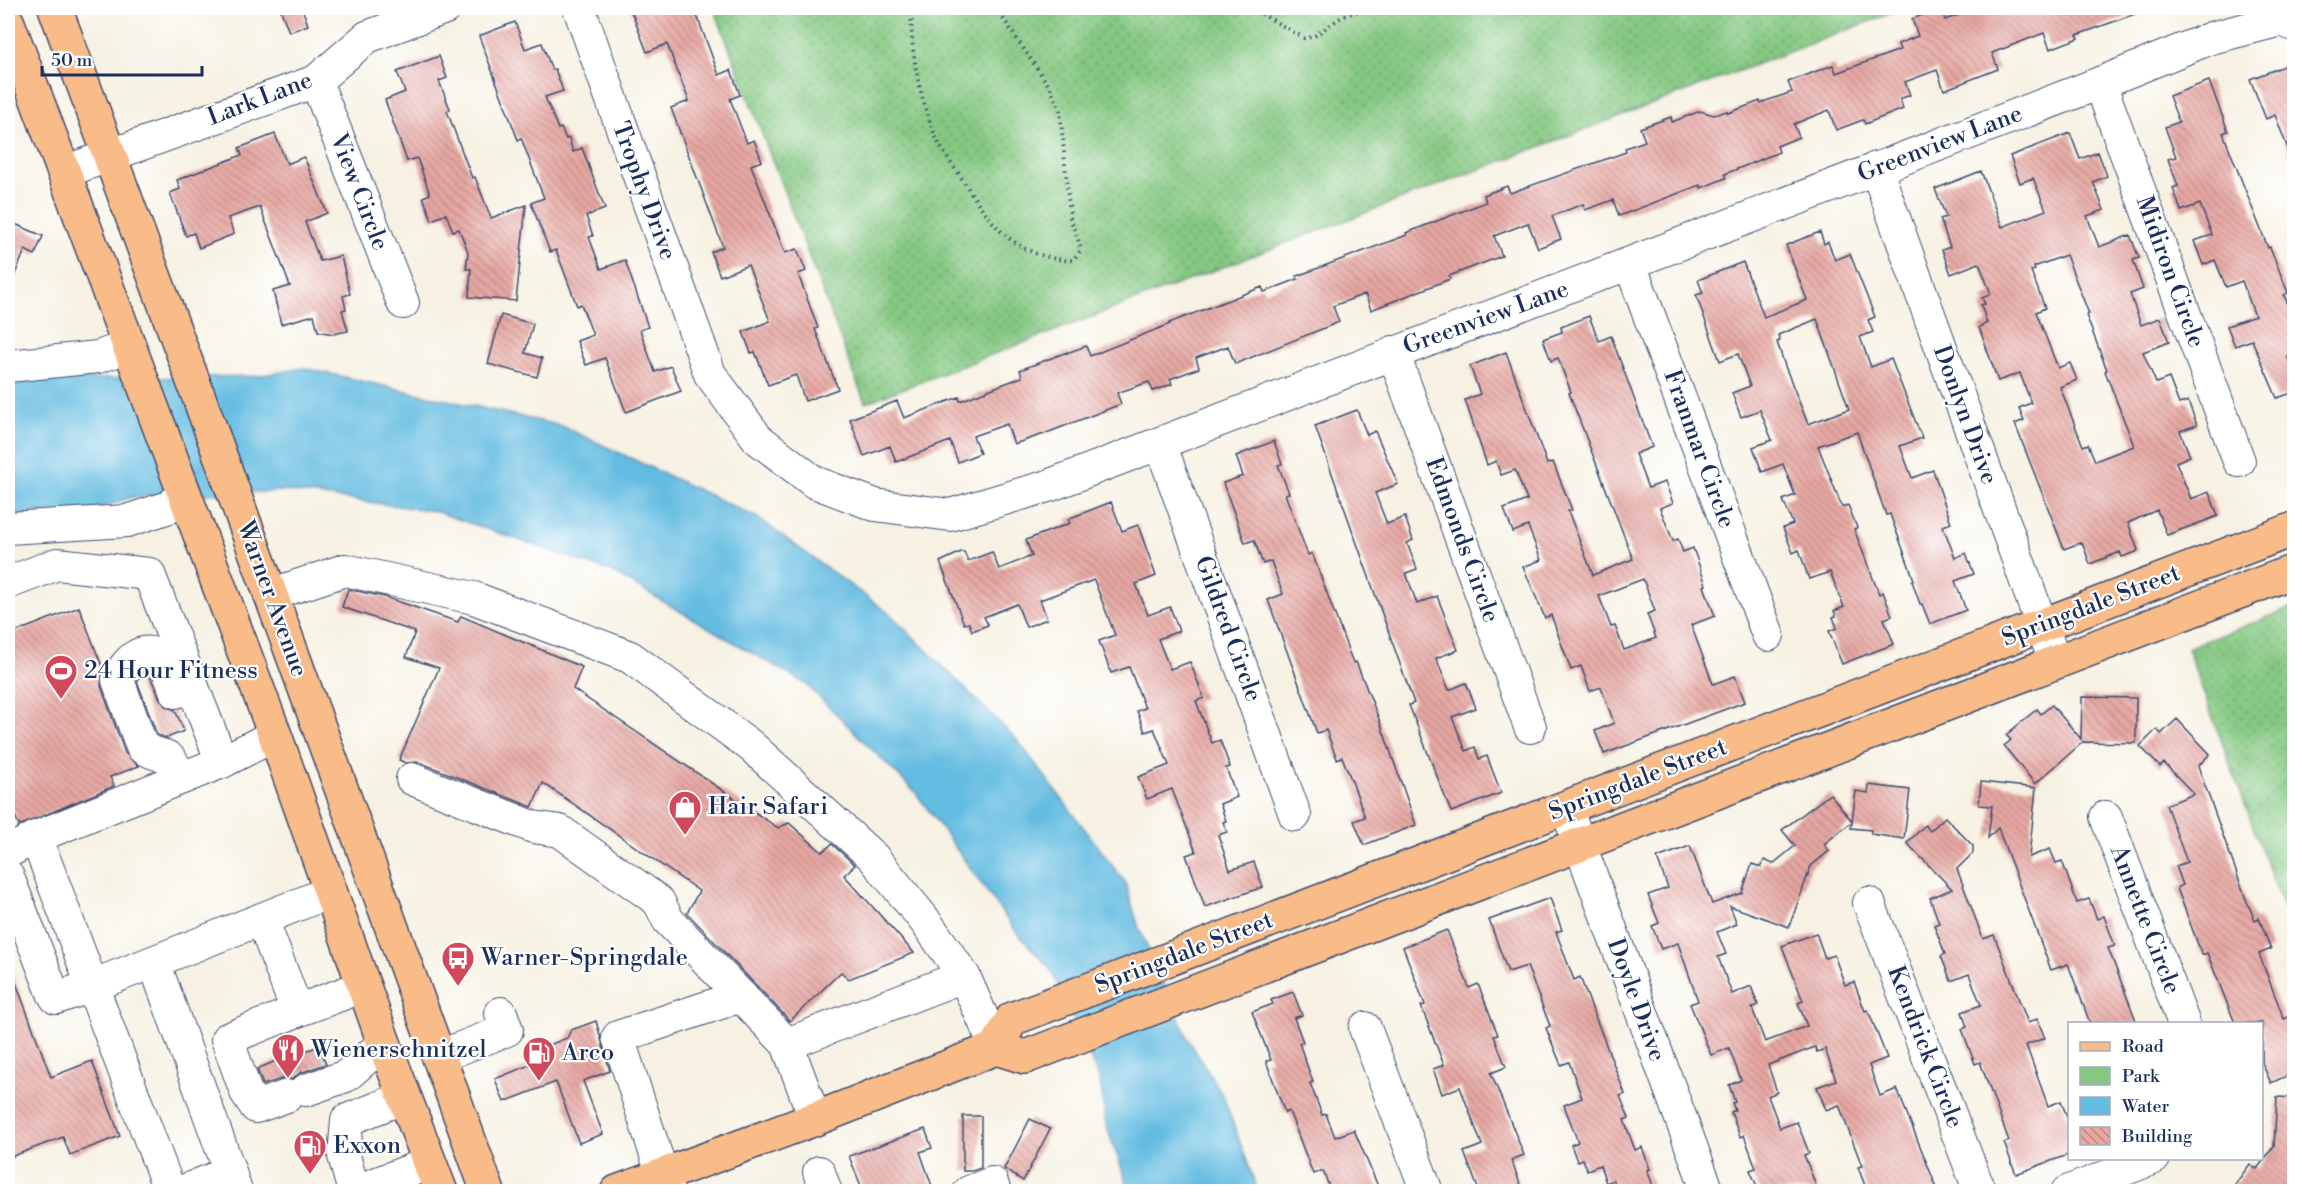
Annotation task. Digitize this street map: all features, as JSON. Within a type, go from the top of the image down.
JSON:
[{"type":"main road","name":"Warner Avenue","points":[[55,8],[488,1191]]},
{"type":"main road","name":"Warner Avenue","points":[[8,23],[274,735],[384,1043],[436,1177]]},
{"type":"main road","points":[[183,495],[218,534],[236,578],[252,590],[268,590]]},
{"type":"main road","name":"Springdale Street","points":[[2295,529],[2041,624],[1722,749],[1012,1019],[996,1048],[1025,1058],[2295,571]]},
{"type":"main road","points":[[274,735],[317,721]]},
{"type":"main road","points":[[617,1191],[665,1183],[815,1119],[996,1048]]},
{"type":"street","name":"Lark Lane","points":[[64,172],[316,81],[367,37],[445,8]]},
{"type":"street","name":"Trophy Drive","points":[[579,8],[710,374]]},
{"type":"street","name":"Greenview Lane","points":[[710,374],[758,439],[814,482],[875,506],[950,515],[1048,486],[2100,83],[2211,38],[2281,20],[2295,25]]},
{"type":"street","name":"View Circle","points":[[316,81],[403,303]]},
{"type":"street","name":"Midiron Circle","points":[[2100,83],[2239,461]]},
{"type":"street","name":"Donlyn Drive","points":[[1876,168],[2055,662]]},
{"type":"street","name":"Franmar Circle","points":[[1630,264],[1768,635]]},
{"type":"street","name":"Edmonds Circle","points":[[1393,352],[1530,727]]},
{"type":"street","points":[[8,366],[98,357],[134,358]]},
{"type":"street","name":"Gildred Circle","points":[[1160,443],[1295,815]]},
{"type":"street","points":[[8,528],[127,520],[169,507],[183,495]]},
{"type":"street","points":[[8,583],[57,564],[149,574],[203,770]]},
{"type":"street","points":[[268,590],[345,570],[474,598],[630,657],[751,746],[873,857],[923,918],[964,976],[996,1048]]},
{"type":"street","points":[[8,852],[17,845],[36,837],[203,770],[274,735]]},
{"type":"street","points":[[412,779],[533,827],[560,831],[659,902],[668,920],[787,1044],[815,1119]]},
{"type":"street","name":"Doyle Drive","points":[[1566,807],[1708,1191]]},
{"type":"street","name":"Annette Circle","points":[[2106,817],[2184,1022]]},
{"type":"street","points":[[36,837],[170,1191]]},
{"type":"street","points":[[8,877],[52,993],[56,998],[330,892]]},
{"type":"street","name":"Kendrick Circle","points":[[1869,903],[1980,1191]]},
{"type":"street","points":[[262,919],[297,1011]]},
{"type":"street","points":[[154,962],[233,1182],[181,1191]]},
{"type":"street","points":[[787,1044],[964,976]]},
{"type":"street","points":[[364,986],[227,1039],[246,1092],[256,1107],[346,1076],[384,1043]]},
{"type":"street","points":[[665,1183],[618,1037],[741,996]]},
{"type":"street","points":[[438,1057],[507,1030],[501,1013]]},
{"type":"street","points":[[1365,1028],[1427,1191]]},
{"type":"street","points":[[405,1097],[347,1120],[344,1156],[354,1191],[436,1177]]},
{"type":"street","points":[[2067,1191],[2149,1160]]},
{"type":"street","points":[[969,1191],[992,1183],[995,1191]]},
{"type":"path","points":[[912,8],[910,28],[913,49],[927,111],[932,129],[950,162],[1001,234],[1013,243],[1043,256],[1073,260],[1080,251],[1080,245],[1070,217],[1060,110],[1051,89],[996,8]]},
{"type":"path","points":[[1251,8],[1304,38],[1313,37],[1331,22],[1343,16],[1368,8]]},
{"type":"path","points":[[1394,8],[1398,10],[1406,8]]},
{"type":"green space","points":[[714,8],[1905,8],[865,403]]},
{"type":"green space","points":[[2294,607],[2294,937],[2187,648]]},
{"type":"water","points":[[304,368],[562,426],[756,517],[889,613],[1018,741],[1125,882],[1139,928],[1188,1039],[1223,1096],[1258,1191],[1130,1191],[1106,1125],[1100,1080],[1050,968],[1017,933],[916,793],[806,684],[612,572],[434,511],[286,491],[132,497],[97,509],[8,516],[8,373],[51,370],[95,379],[257,376]]},
{"type":"building","points":[[280,8],[302,8],[308,25],[289,32]]},
{"type":"building","points":[[630,8],[694,8],[719,75],[731,70],[740,95],[730,99],[747,143],[754,140],[762,161],[751,165],[785,253],[797,249],[806,271],[798,274],[818,328],[815,329],[838,389],[805,401],[796,375],[768,385],[755,352],[751,353],[743,332],[770,321],[748,265],[720,276],[711,252],[723,247],[671,108],[689,101],[667,44],[647,52]]},
{"type":"building","points":[[1941,8],[1945,20],[1977,8],[2146,8],[2146,10],[2077,35],[2079,38],[2050,49],[2044,33],[1992,53],[1998,69],[1944,90],[1937,70],[1905,82],[1910,95],[1900,99],[1903,109],[1865,124],[1863,120],[1836,130],[1829,110],[1794,124],[1799,137],[1777,146],[1779,152],[1725,174],[1726,178],[1701,188],[1700,185],[1619,216],[1613,200],[1585,210],[1583,204],[1552,216],[1561,239],[1538,248],[1528,223],[1494,236],[1502,256],[1449,276],[1450,279],[1371,310],[1365,294],[1333,306],[1339,322],[1235,364],[1228,346],[1196,358],[1199,368],[1170,379],[1172,384],[1153,391],[1149,382],[1117,393],[1121,404],[1044,434],[1014,444],[1007,424],[973,436],[980,453],[958,462],[950,441],[896,462],[890,446],[864,456],[850,419],[897,401],[904,418],[959,397],[960,401],[1022,377],[1020,370],[1067,352],[1086,346],[1090,356],[1262,287],[1264,292],[1298,279],[1297,276],[1407,235],[1406,233],[1486,202],[1484,195],[1507,186],[1510,193],[1626,152],[1625,148],[1645,141],[1640,128],[1671,117],[1672,122],[1700,111],[1714,115],[1727,111],[1728,113],[1792,92],[1788,82],[1833,65],[1836,73],[1900,50],[1898,44],[1918,36],[1912,19]]},
{"type":"building","points":[[515,22],[525,49],[542,43],[552,70],[555,69],[563,91],[545,97],[558,129],[561,128],[566,139],[569,138],[573,152],[582,148],[605,209],[586,216],[593,236],[589,237],[601,269],[625,260],[648,327],[640,330],[655,372],[671,366],[681,391],[626,412],[605,358],[586,365],[577,341],[593,335],[581,304],[577,306],[556,250],[550,252],[531,203],[544,198],[521,138],[518,140],[479,36]]},
{"type":"building","points":[[439,56],[447,78],[439,81],[450,109],[447,111],[472,178],[475,177],[491,218],[526,205],[516,301],[469,297],[471,269],[466,269],[468,252],[459,229],[453,231],[446,214],[432,220],[423,197],[430,194],[417,158],[407,161],[385,100],[405,92],[397,72]]},
{"type":"building","points":[[2295,62],[2295,162],[2293,162],[2275,115],[2266,119],[2250,79]]},
{"type":"building","points":[[2209,81],[2228,131],[2223,133],[2288,293],[2284,295],[2295,321],[2295,354],[2287,356],[2295,375],[2295,392],[2277,398],[2252,340],[2235,346],[2227,326],[2255,316],[2242,281],[2226,287],[2215,260],[2203,265],[2194,241],[2212,235],[2200,204],[2181,211],[2173,188],[2178,186],[2168,159],[2176,157],[2165,127],[2179,122],[2169,96]]},
{"type":"building","points":[[2070,133],[2080,159],[2098,152],[2107,176],[2093,182],[2104,210],[2087,216],[2099,247],[2130,235],[2139,258],[2133,260],[2143,289],[2130,294],[2141,325],[2160,318],[2169,342],[2143,352],[2156,383],[2169,378],[2179,404],[2188,401],[2197,425],[2180,431],[2190,456],[2176,462],[2191,499],[2209,492],[2218,516],[2167,535],[2157,510],[2128,523],[2138,550],[2122,557],[2120,552],[2090,564],[2082,542],[2064,549],[2015,424],[2024,420],[2019,408],[2031,403],[2020,373],[1998,381],[1979,327],[1987,323],[1981,305],[1985,304],[1982,298],[1991,294],[1979,263],[1951,274],[1942,250],[1950,247],[1940,219],[1946,217],[1935,189],[1981,171],[2002,227],[2046,210],[2033,178],[2020,183],[2010,156]],"holes":[[[2066,255],[2089,314],[2086,315],[2107,370],[2105,371],[2134,446],[2095,461],[2088,444],[2083,446],[2060,387],[2077,380],[2070,363],[2058,368],[2036,312],[2045,308],[2031,271],[2035,270],[2034,267]]]},
{"type":"building","points":[[275,134],[287,164],[304,157],[327,213],[305,222],[320,261],[341,256],[350,294],[343,296],[346,309],[342,310],[348,331],[333,334],[318,331],[314,315],[281,324],[273,291],[290,286],[260,207],[228,218],[234,234],[199,248],[194,233],[186,236],[170,193],[180,189],[177,180],[242,155],[239,148]]},
{"type":"building","points":[[8,221],[43,236],[35,255],[25,250],[8,292]]},
{"type":"building","points":[[1820,232],[1824,244],[1828,242],[1835,260],[1850,254],[1875,317],[1868,320],[1873,332],[1860,337],[1871,367],[1891,359],[1922,438],[1900,446],[1912,478],[1933,470],[1951,523],[1943,526],[1955,558],[1966,553],[1974,574],[1955,581],[1966,610],[1930,624],[1920,604],[1912,581],[1914,580],[1912,574],[1890,514],[1886,515],[1857,432],[1818,446],[1842,507],[1848,505],[1857,528],[1854,529],[1879,594],[1883,592],[1892,616],[1884,619],[1894,644],[1842,664],[1829,631],[1837,628],[1833,617],[1836,616],[1834,611],[1844,607],[1830,572],[1809,579],[1799,550],[1793,553],[1783,528],[1793,524],[1783,500],[1795,495],[1783,464],[1762,472],[1753,447],[1772,440],[1760,410],[1741,417],[1732,393],[1750,386],[1738,354],[1720,361],[1696,295],[1703,293],[1698,280],[1743,262],[1764,317],[1807,300],[1786,245]],"holes":[[[1817,319],[1849,409],[1808,424],[1785,366],[1777,342],[1780,341],[1778,335]]]},
{"type":"building","points":[[501,315],[533,324],[525,353],[542,358],[537,377],[488,364]]},
{"type":"building","points":[[1589,316],[1599,341],[1611,336],[1652,447],[1635,454],[1648,488],[1665,482],[1673,503],[1660,508],[1673,541],[1678,539],[1683,552],[1693,548],[1715,616],[1691,625],[1713,684],[1735,676],[1745,702],[1604,754],[1595,731],[1614,723],[1601,687],[1590,691],[1581,666],[1571,670],[1551,615],[1545,618],[1523,567],[1541,560],[1528,526],[1513,532],[1504,509],[1527,500],[1515,470],[1501,475],[1496,461],[1487,465],[1465,400],[1480,394],[1470,366],[1506,352],[1547,464],[1553,462],[1572,510],[1568,511],[1593,575],[1633,559],[1569,393],[1571,392],[1558,358],[1551,361],[1543,339],[1562,332],[1561,327]],"holes":[[[1643,579],[1655,611],[1647,614],[1656,638],[1624,650],[1615,626],[1611,627],[1599,596]]]},
{"type":"building","points":[[1357,410],[1367,435],[1375,431],[1398,484],[1375,493],[1387,524],[1405,517],[1413,540],[1407,543],[1417,569],[1406,573],[1417,604],[1437,596],[1458,650],[1436,658],[1449,690],[1466,683],[1476,708],[1452,717],[1466,751],[1475,747],[1479,759],[1487,756],[1501,793],[1451,812],[1409,705],[1414,703],[1315,426]]},
{"type":"building","points":[[1274,441],[1282,464],[1278,465],[1289,493],[1285,494],[1308,555],[1312,553],[1353,663],[1356,662],[1379,719],[1416,825],[1364,845],[1354,821],[1365,817],[1353,784],[1342,757],[1337,759],[1326,730],[1317,733],[1268,600],[1283,594],[1271,561],[1263,564],[1254,540],[1245,543],[1223,483],[1243,476],[1236,456]]},
{"type":"building","points":[[1111,502],[1122,531],[1138,525],[1156,576],[1136,584],[1148,615],[1170,607],[1179,631],[1158,639],[1170,669],[1190,662],[1204,698],[1196,701],[1212,743],[1220,740],[1230,767],[1226,768],[1237,797],[1220,804],[1227,832],[1218,835],[1230,870],[1254,862],[1263,887],[1205,907],[1186,855],[1196,852],[1172,789],[1147,799],[1138,777],[1169,765],[1154,729],[1145,732],[1137,711],[1145,708],[1129,667],[1111,673],[1099,641],[1115,635],[1094,580],[1040,600],[1047,619],[1026,627],[1017,604],[984,617],[988,625],[972,631],[969,623],[964,624],[940,562],[961,552],[964,552],[968,561],[992,552],[999,569],[1032,556],[1026,540],[1070,523],[1068,519]]},
{"type":"building","points":[[348,589],[385,597],[458,622],[461,616],[582,667],[573,689],[778,828],[789,823],[822,852],[832,844],[855,865],[844,875],[914,953],[849,979],[841,972],[790,1021],[687,913],[699,891],[543,783],[532,807],[419,762],[406,763],[399,760],[439,668],[406,657],[415,632],[342,607]]},
{"type":"building","name":"24 Hour Fitness","points":[[79,607],[103,669],[101,686],[125,753],[139,766],[110,777],[114,786],[19,826],[13,810],[8,812],[8,635]]},
{"type":"building","points":[[148,672],[160,699],[165,706],[175,710],[184,731],[167,738],[157,735],[137,681],[143,673]]},
{"type":"building","points":[[2082,697],[2136,698],[2136,743],[2083,742],[2035,784],[2004,746],[2011,740],[2006,735],[2037,709],[2041,714],[2052,705],[2081,739]]},
{"type":"building","points":[[2177,719],[2210,754],[2198,766],[2247,902],[2255,920],[2259,918],[2271,949],[2259,954],[2284,1019],[2295,1014],[2295,1072],[2271,1083],[2263,1065],[2263,1022],[2235,1022],[2207,953],[2202,955],[2177,888],[2183,885],[2176,866],[2187,862],[2166,805],[2194,794],[2164,763],[2160,767],[2140,746],[2157,729],[2161,734]]},
{"type":"building","points":[[1981,782],[2036,788],[2029,857],[2050,849],[2056,863],[2062,861],[2077,903],[2089,899],[2097,919],[2104,916],[2115,946],[2108,948],[2137,1022],[2090,1022],[2068,964],[2051,970],[1998,828],[1988,838],[1992,806],[1979,805]]},
{"type":"building","points":[[1869,785],[1910,790],[1904,839],[1871,834],[1871,830],[1851,828],[1852,822],[1824,844],[1829,851],[1811,866],[1789,927],[1730,906],[1737,924],[1717,932],[1726,954],[1718,957],[1732,994],[1751,986],[1758,1005],[1752,1008],[1765,1042],[1807,1026],[1798,1003],[1803,1001],[1782,946],[1816,933],[1825,958],[1834,955],[1845,985],[1854,982],[1865,1011],[1868,1010],[1887,1058],[1869,1065],[1880,1096],[1897,1089],[1938,1191],[1867,1191],[1858,1167],[1862,1166],[1839,1105],[1826,1110],[1817,1087],[1836,1080],[1825,1049],[1817,1052],[1815,1047],[1768,1065],[1777,1092],[1768,1096],[1780,1128],[1797,1122],[1809,1153],[1804,1155],[1818,1191],[1759,1191],[1750,1170],[1756,1168],[1744,1135],[1740,1137],[1731,1112],[1735,1110],[1732,1103],[1735,1102],[1729,1085],[1741,1080],[1729,1048],[1711,1055],[1690,1004],[1698,1001],[1678,943],[1661,949],[1652,926],[1659,923],[1648,895],[1668,888],[1657,858],[1690,846],[1712,904],[1742,893],[1752,864],[1761,867],[1764,860],[1773,864],[1795,846],[1782,830],[1830,794],[1852,821],[1856,791],[1868,793]]},
{"type":"building","points":[[1945,817],[1973,846],[1973,853],[1957,869],[1983,939],[1994,935],[2028,1023],[2037,1019],[2045,1038],[2026,1045],[2048,1106],[2061,1101],[2068,1120],[2068,1155],[2016,1174],[2004,1143],[2009,1141],[1980,1062],[1975,1064],[1962,1029],[1967,1027],[1962,1012],[1981,1005],[1969,974],[1951,981],[1941,956],[1945,954],[1934,925],[1939,923],[1930,898],[1952,889],[1907,843],[1925,825],[1930,831]]},
{"type":"building","points":[[1550,898],[1562,930],[1556,932],[1574,980],[1580,977],[1625,1094],[1620,1096],[1629,1118],[1624,1120],[1635,1150],[1642,1147],[1655,1191],[1618,1191],[1613,1180],[1606,1183],[1600,1165],[1587,1170],[1583,1159],[1577,1161],[1571,1145],[1578,1142],[1564,1105],[1582,1098],[1569,1062],[1561,1065],[1546,1028],[1550,1026],[1527,966],[1508,972],[1489,920]]},
{"type":"building","points":[[1447,930],[1469,988],[1478,984],[1498,1035],[1494,1036],[1506,1067],[1491,1073],[1524,1155],[1511,1160],[1523,1191],[1479,1191],[1464,1152],[1482,1145],[1460,1087],[1442,1094],[1433,1069],[1444,1065],[1421,1006],[1425,1005],[1403,947]]},
{"type":"building","points":[[9,964],[51,1077],[92,1061],[120,1136],[70,1155],[63,1137],[8,1158]]},
{"type":"building","points":[[1293,992],[1302,1015],[1294,1018],[1303,1042],[1299,1043],[1322,1115],[1326,1114],[1335,1137],[1354,1130],[1380,1191],[1331,1191],[1323,1171],[1313,1174],[1289,1111],[1285,1113],[1266,1061],[1271,1060],[1252,1012],[1273,1004],[1271,1000]]},
{"type":"building","name":"Arco","points":[[596,1021],[610,1071],[583,1081],[603,1134],[579,1143],[556,1082],[504,1102],[495,1079],[542,1060],[549,1045],[567,1038],[571,1030]]},
{"type":"building","points":[[319,1046],[326,1064],[300,1073],[292,1079],[281,1079],[263,1085],[257,1069],[276,1061],[275,1058],[298,1049],[300,1053]]},
{"type":"building","points":[[2277,1097],[2295,1098],[2295,1191],[2230,1191],[2250,1164],[2257,1169],[2274,1146]]},
{"type":"building","points":[[963,1116],[981,1116],[981,1168],[972,1171],[963,1171]]},
{"type":"building","points":[[1030,1119],[1050,1129],[1023,1181],[1004,1169]]},
{"type":"building","points":[[925,1129],[932,1148],[920,1152],[932,1186],[917,1191],[863,1191],[849,1156]]},
{"type":"place","name":"24 Hour Fitness","points":[[61,700]]},
{"type":"place","name":"Hair Safari","points":[[685,836]]},
{"type":"place","name":"Warner-Springdale","points":[[458,987]]},
{"type":"place","name":"Wienerschnitzel","points":[[288,1079]]},
{"type":"place","name":"Arco","points":[[539,1082]]},
{"type":"place","name":"Exxon","points":[[310,1175]]}]
